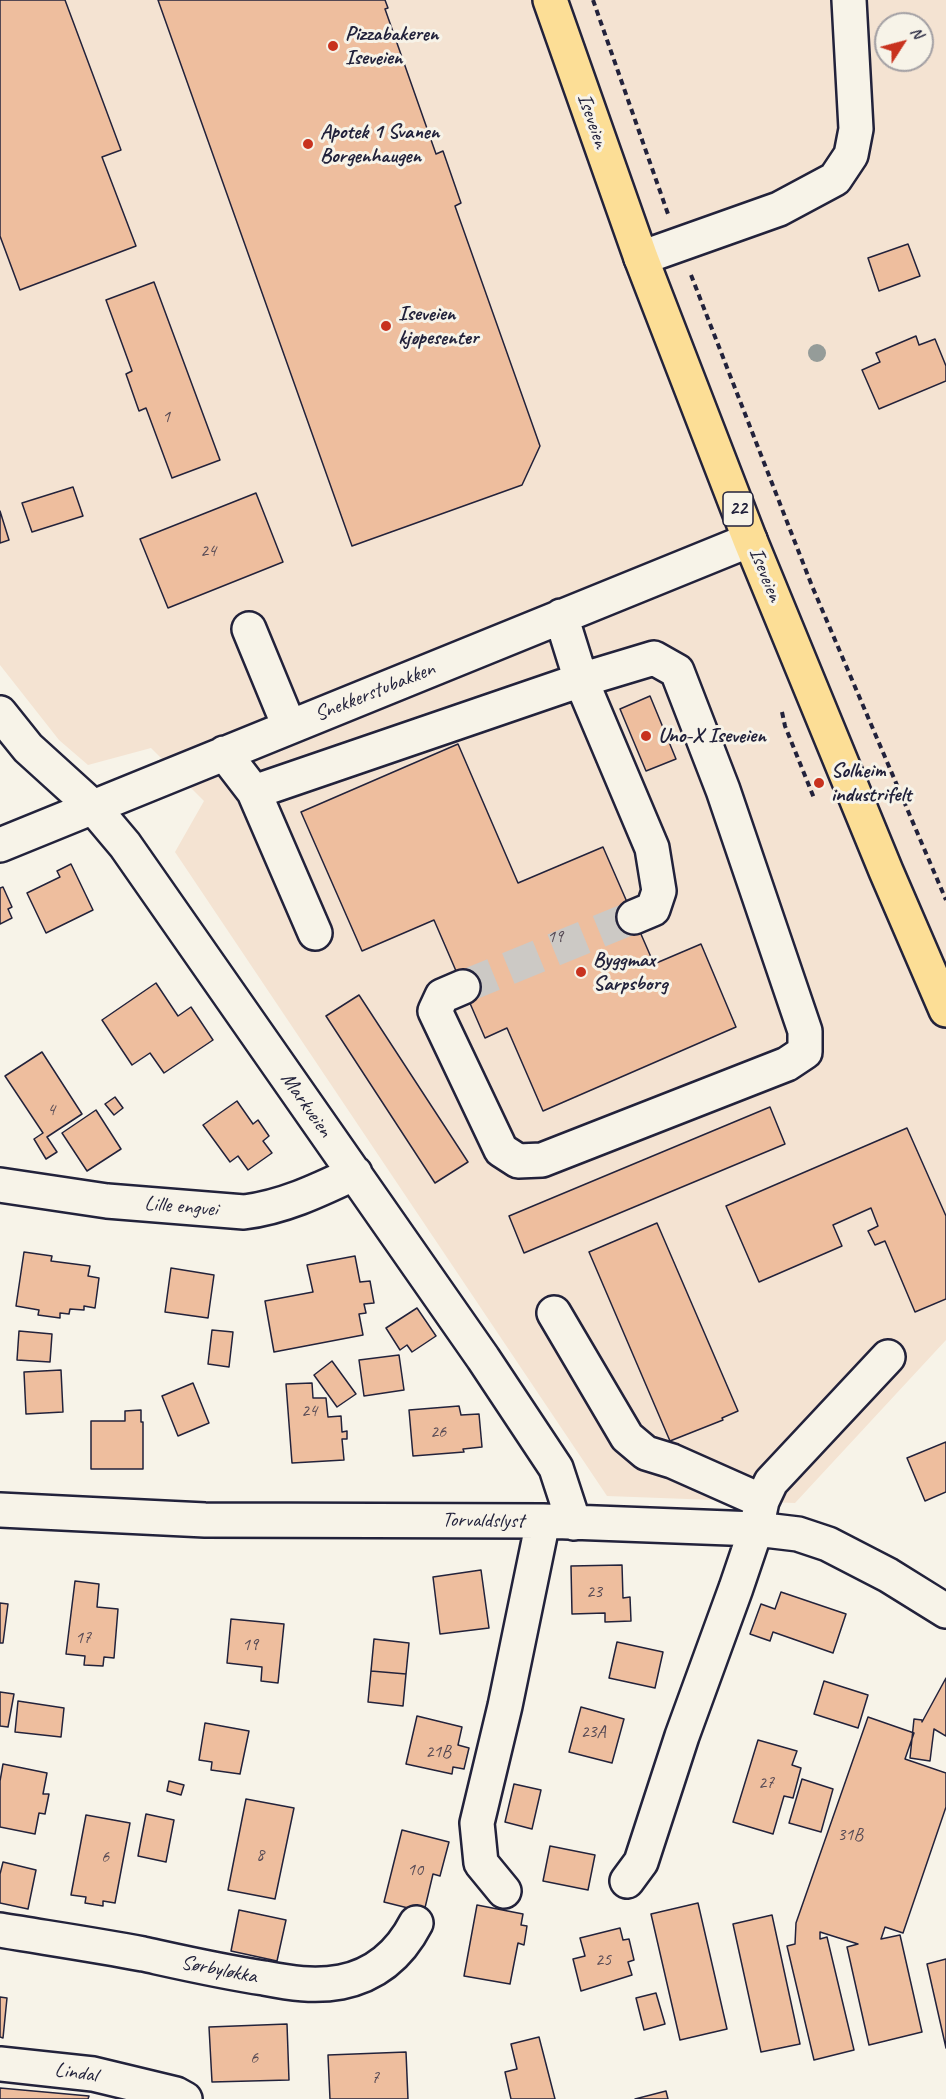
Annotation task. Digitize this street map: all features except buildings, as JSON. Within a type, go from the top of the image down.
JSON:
[{"type":"highway","name":"Iseveien","points":[[550,0],[641,258],[750,540],[886,871],[946,1008]]},
{"type":"street","points":[[641,258],[780,209],[835,178],[850,155],[856,129],[849,0]]},
{"type":"street","name":"Snekkerstubakken","points":[[0,845],[750,540]]},
{"type":"street","points":[[561,616],[581,680],[652,848],[659,891],[653,909],[634,917]]},
{"type":"street","points":[[249,629],[289,726]]},
{"type":"street","points":[[254,792],[581,680],[654,658],[676,671],[723,790],[805,1030],[805,1052],[787,1064],[542,1160],[518,1161],[501,1150],[435,1011],[442,996],[463,987]]},
{"type":"street","name":"Markveien","points":[[0,713],[28,748],[93,807],[125,845],[483,1358],[555,1468],[558,1522]]},
{"type":"street","points":[[224,753],[254,792],[315,933]]},
{"type":"street","name":"Lille engvei","points":[[0,1185],[107,1201],[244,1212],[267,1209],[290,1202],[355,1173]]},
{"type":"street","points":[[554,1313],[627,1437],[646,1453],[672,1461],[759,1515]]},
{"type":"street","points":[[627,1881],[640,1862],[771,1482],[888,1357]]},
{"type":"street","name":"Torvaldslyst","points":[[0,1510],[205,1520],[558,1522],[759,1515],[798,1534],[828,1544],[888,1575],[946,1611]]},
{"type":"street","points":[[504,1891],[481,1863],[477,1823],[505,1706],[558,1522]]},
{"type":"street","name":"Sørbyløkka","points":[[0,1930],[141,1954],[217,1971],[316,1986],[343,1982],[368,1973],[389,1961],[407,1941],[416,1923]]},
{"type":"street","name":"Lindal","points":[[0,2064],[93,2074],[176,2094],[185,2099]]},
{"type":"path","points":[[593,0],[680,246],[819,603],[946,900]]},
{"type":"shaded area","points":[[0,0],[946,0],[946,1340],[795,1503],[607,1496],[175,852],[204,801],[151,748],[88,765],[59,740],[0,665]]},
{"type":"tunnel","points":[[463,987],[634,917]]},
{"type":"place","name":"Pizzabakeren Iseveien","points":[[333,46]]},
{"type":"place","name":"Apotek 1 Svanen Borgenhaugen","points":[[308,144]]},
{"type":"place","name":"Iseveien kjøpesenter","points":[[386,326]]},
{"type":"place","name":"Uno-X Iseveien","points":[[646,736]]},
{"type":"place","name":"Solheim industrifelt","points":[[819,783]]},
{"type":"place","name":"Byggmax Sarpsborg","points":[[581,972]]}]
